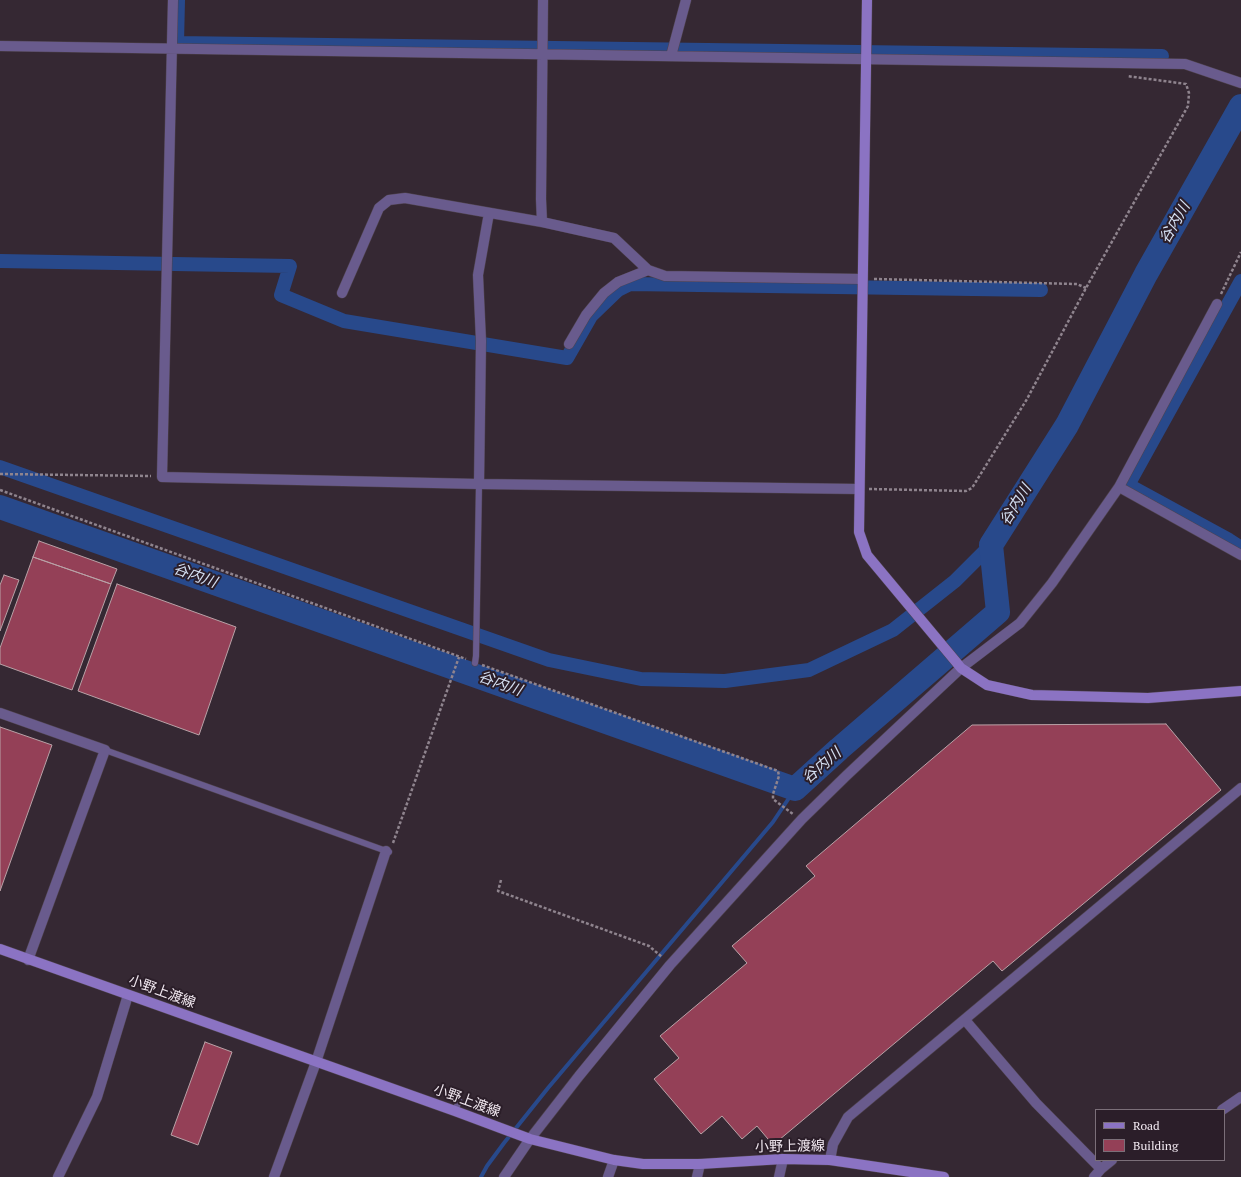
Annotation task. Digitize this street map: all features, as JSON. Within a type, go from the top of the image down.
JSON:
[{"type":"main road","points":[[867,0],[859,489],[859,532],[867,555],[959,665],[987,685],[1032,696],[1148,698],[1241,692]]},
{"type":"main road","name":"小野上渡線","points":[[0,949],[530,1139],[614,1160],[643,1164],[700,1164],[783,1159],[830,1160],[943,1177]]},
{"type":"street","points":[[173,0],[162,477],[479,484],[859,489]]},
{"type":"street","points":[[542,222],[543,0]]},
{"type":"street","points":[[671,56],[686,0]]},
{"type":"street","points":[[0,46],[1185,64],[1241,83]]},
{"type":"street","points":[[342,293],[379,208],[390,200],[405,198],[542,222],[614,238],[648,270],[665,276],[862,279]]},
{"type":"street","points":[[479,484],[481,341],[478,275],[489,213]]},
{"type":"street","points":[[569,344],[586,315],[604,293],[618,282],[648,270]]},
{"type":"street","points":[[504,1177],[530,1139],[579,1076],[670,965],[802,819],[959,665],[1020,623],[1052,583],[1119,487],[1217,304]]},
{"type":"street","points":[[1119,487],[1241,555]]},
{"type":"street","points":[[0,713],[105,750],[28,960]]},
{"type":"street","points":[[830,1160],[833,1144],[848,1117],[1241,788]]},
{"type":"street","points":[[274,1177],[316,1062],[388,851]]},
{"type":"street","points":[[58,1177],[97,1097],[128,995]]},
{"type":"street","points":[[965,1020],[1036,1103],[1101,1169]]},
{"type":"street","points":[[1223,1109],[1241,1097]]},
{"type":"street","points":[[779,1177],[783,1159]]},
{"type":"street","points":[[608,1177],[614,1160]]},
{"type":"street","points":[[1094,1177],[1111,1161]]},
{"type":"street","points":[[697,1177],[700,1164]]},
{"type":"lane","points":[[475,663],[479,484]]},
{"type":"lane","points":[[105,750],[388,851]]},
{"type":"lane","points":[[455,1111],[459,1101]]},
{"type":"path","points":[[859,489],[966,490],[972,488],[1027,399],[1086,288],[1188,106],[1189,92],[1186,84],[1112,74],[1111,63]]},
{"type":"path","points":[[1217,304],[1241,252]]},
{"type":"path","points":[[862,279],[1077,284],[1086,288]]},
{"type":"path","points":[[0,474],[162,477]]},
{"type":"path","points":[[0,490],[459,658],[778,770],[779,776],[773,794],[773,799],[796,815]]},
{"type":"path","points":[[388,851],[459,658]]},
{"type":"path","points":[[501,880],[498,891],[649,946],[665,960]]},
{"type":"building","points":[[39,541],[117,569],[111,584],[33,557]]},
{"type":"building","points":[[33,557],[111,584],[72,690],[0,664],[0,648]]},
{"type":"building","points":[[4,575],[19,580],[0,631],[0,585]]},
{"type":"building","points":[[117,584],[236,627],[199,735],[78,691]]},
{"type":"building","points":[[1166,724],[1221,790],[1002,971],[993,961],[773,1145],[757,1126],[742,1139],[722,1116],[701,1134],[654,1079],[679,1058],[660,1036],[747,963],[732,946],[815,876],[806,866],[972,725]]},
{"type":"building","points":[[0,727],[52,745],[0,891]]},
{"type":"building","points":[[205,1042],[232,1052],[198,1145],[171,1135]]},
{"type":"waterway","points":[[178,0],[177,43],[1162,56]]},
{"type":"waterway","name":"谷内川","points":[[0,507],[795,789],[839,749],[998,612],[991,545],[1067,425],[1146,274],[1241,106]]},
{"type":"waterway","points":[[0,261],[290,266],[281,295],[344,321],[567,358],[591,316],[618,290],[630,284],[1041,290]]},
{"type":"waterway","points":[[1241,281],[1128,485],[1241,548]]},
{"type":"waterway","points":[[0,467],[549,660],[641,679],[725,681],[809,670],[893,630],[955,581],[991,545]]},
{"type":"waterway","points":[[481,1177],[504,1143],[548,1088],[773,822],[795,789]]}]
